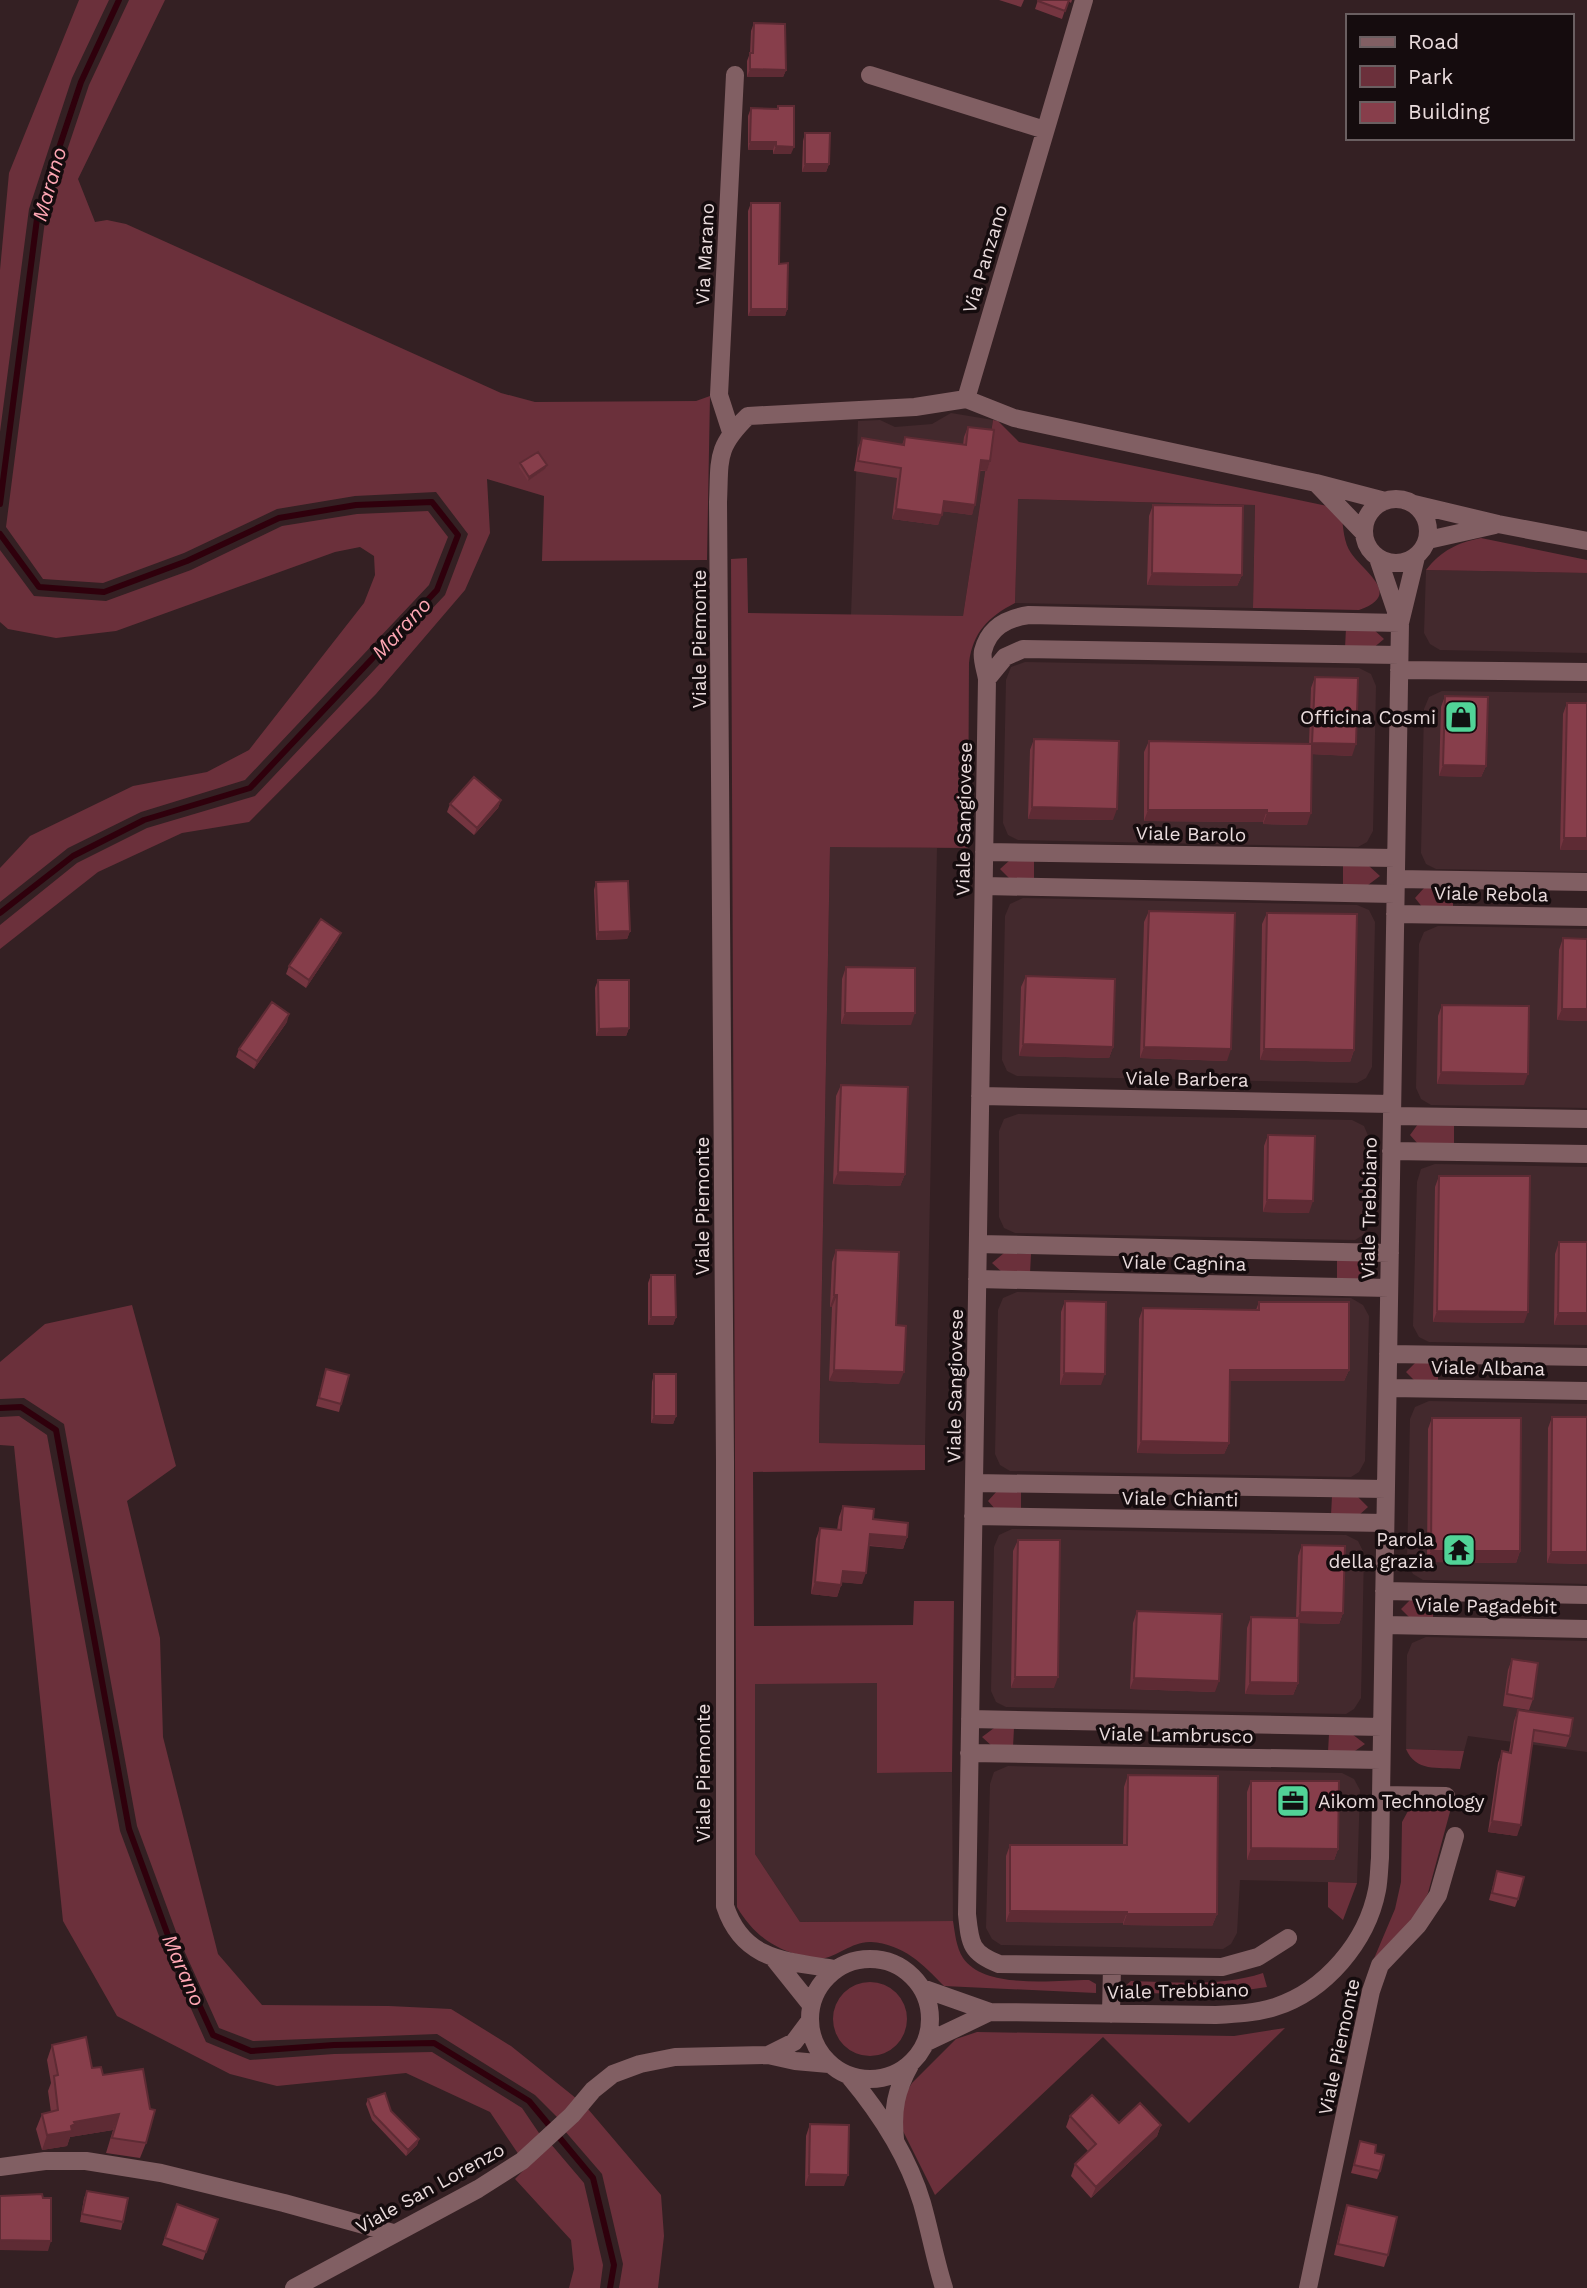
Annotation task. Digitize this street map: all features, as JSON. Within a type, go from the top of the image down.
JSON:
[{"type":"street","name":"Via Panzano","points":[[965,399],[1084,0]]},
{"type":"street","name":"Via Marano","points":[[731,432],[719,396],[735,75]]},
{"type":"street","points":[[870,75],[1045,130]]},
{"type":"street","points":[[731,432],[748,416],[915,407],[965,399],[1014,418],[1316,483],[1385,501],[1405,500],[1498,524],[1587,541]]},
{"type":"street","name":"Viale Piemonte","points":[[731,432],[721,451],[719,502],[725,1447],[723,1872],[725,1906],[730,1922],[737,1933],[775,1960],[810,2013]]},
{"type":"street","points":[[1316,483],[1364,533],[1371,552],[1378,558],[1398,564],[1416,557],[1428,540],[1427,520],[1414,504]]},
{"type":"street","points":[[1364,533],[1369,513],[1385,501]]},
{"type":"street","points":[[1428,540],[1498,524]]},
{"type":"street","name":"Viale Trebbiano","points":[[922,1988],[990,2012],[1246,2013],[1275,2008],[1325,1980],[1347,1955],[1365,1924],[1377,1891],[1380,1858],[1400,623],[1416,557]]},
{"type":"street","name":"Viale Trebbiano","points":[[1378,558],[1400,623]]},
{"type":"street","name":"Viale Sangiovese","points":[[1288,1938],[1258,1956],[1222,1967],[999,1964],[978,1953],[970,1943],[967,1914],[987,679],[982,653],[993,631],[1011,618],[1030,615],[1400,623]]},
{"type":"street","points":[[987,679],[1005,657],[1023,649],[1587,673]]},
{"type":"street","name":"Viale Barolo","points":[[984,852],[1396,858]]},
{"type":"street","name":"Viale Rebola","points":[[1396,886],[1587,882]]},
{"type":"street","points":[[984,886],[1396,886]]},
{"type":"street","name":"Viale Rebola","points":[[1395,914],[1587,917]]},
{"type":"street","name":"Viale Barbera","points":[[980,1096],[1392,1110]]},
{"type":"street","points":[[1392,1110],[1587,1119]]},
{"type":"street","points":[[1391,1151],[1587,1154]]},
{"type":"street","name":"Viale Cagnina","points":[[978,1244],[1390,1253]]},
{"type":"street","name":"Viale Cagnina","points":[[977,1279],[1389,1288]]},
{"type":"street","name":"Viale Albana","points":[[1388,1354],[1587,1357]]},
{"type":"street","name":"Viale Albana","points":[[1388,1388],[1587,1391]]},
{"type":"street","name":"Viale Chianti","points":[[974,1483],[1386,1489]]},
{"type":"street","name":"Viale Chianti","points":[[973,1516],[1385,1523]]},
{"type":"street","name":"Viale Pagadebit","points":[[1384,1591],[1587,1595]]},
{"type":"street","name":"Viale Pagadebit","points":[[1384,1625],[1587,1629]]},
{"type":"street","name":"Viale Lambrusco","points":[[970,1719],[1382,1727]]},
{"type":"street","name":"Viale Lambrusco","points":[[970,1753],[1381,1760]]},
{"type":"street","points":[[1381,1794],[1446,1796]]},
{"type":"street","name":"Viale Piemonte","points":[[1308,2288],[1371,1991],[1380,1965],[1418,1925],[1438,1895],[1455,1836]]},
{"type":"street","points":[[895,2139],[894,2104],[899,2084],[925,2043],[930,2024],[929,2006],[922,1988],[909,1973],[892,1962],[873,1959],[853,1961],[835,1969],[820,1985],[810,2013],[812,2037],[819,2052],[829,2064],[849,2076],[865,2079],[882,2078],[898,2072],[912,2062]]},
{"type":"street","name":"Viale Piemonte","points":[[775,1960],[835,1969]]},
{"type":"street","points":[[1111,2014],[1112,1966]]},
{"type":"street","name":"Viale Trebbiano","points":[[925,2043],[990,2012]]},
{"type":"street","name":"Viale San Lorenzo","points":[[768,2055],[794,2042],[810,2013]]},
{"type":"street","name":"Viale San Lorenzo","points":[[294,2288],[478,2189],[522,2161],[572,2115],[593,2090],[613,2074],[640,2064],[675,2057],[768,2055],[829,2064]]},
{"type":"street","points":[[849,2076],[895,2139],[921,2201],[944,2288]]},
{"type":"street","points":[[0,2167],[45,2161],[86,2161],[161,2173],[393,2233]]},
{"type":"shaded area","points":[[951,413],[993,420],[963,616],[851,615],[858,421],[880,420],[895,427],[932,424]]},
{"type":"shaded area","points":[[1017,499],[1255,505],[1253,608],[1015,603]]},
{"type":"shaded area","points":[[1426,570],[1587,573],[1587,653],[1440,650],[1430,644],[1424,633]]},
{"type":"shaded area","points":[[1025,662],[1359,668],[1371,674],[1376,686],[1373,831],[1367,842],[1358,847],[1018,840],[1008,835],[1003,823],[1006,680],[1011,667]]},
{"type":"shaded area","points":[[1442,691],[1587,693],[1587,872],[1436,869],[1426,864],[1421,853],[1424,709],[1429,697]]},
{"type":"shaded area","points":[[830,846],[937,848],[925,1445],[819,1443]]},
{"type":"shaded area","points":[[1023,898],[1357,905],[1369,910],[1375,922],[1372,1067],[1366,1078],[1357,1083],[1017,1076],[1007,1071],[1002,1060],[1005,916],[1010,904]]},
{"type":"shaded area","points":[[1438,926],[1587,929],[1587,1108],[1431,1105],[1421,1099],[1416,1088],[1419,944],[1424,932]]},
{"type":"shaded area","points":[[1018,1114],[1352,1120],[1364,1126],[1369,1138],[1370,1224],[1363,1235],[1355,1240],[1015,1233],[1004,1228],[999,1217],[999,1131],[1004,1119]]},
{"type":"shaded area","points":[[1435,1164],[1587,1167],[1587,1345],[1429,1342],[1419,1337],[1413,1326],[1417,1182],[1421,1169]]},
{"type":"shaded area","points":[[1017,1292],[1351,1298],[1363,1305],[1369,1316],[1365,1461],[1359,1472],[1351,1477],[1010,1471],[1000,1465],[995,1454],[998,1310],[1003,1298]]},
{"type":"shaded area","points":[[1429,1401],[1587,1404],[1587,1584],[1423,1580],[1413,1574],[1407,1563],[1410,1419],[1415,1407]]},
{"type":"shaded area","points":[[1012,1529],[1346,1535],[1358,1541],[1364,1553],[1361,1698],[1354,1709],[1346,1714],[1006,1707],[996,1702],[991,1691],[994,1547],[999,1535]]},
{"type":"shaded area","points":[[1426,1637],[1587,1641],[1587,1752],[1468,1736],[1464,1751],[1406,1749],[1407,1655],[1412,1643]]},
{"type":"shaded area","points":[[877,1682],[878,1773],[952,1772],[953,1921],[800,1922],[755,1854],[754,1684]]},
{"type":"shaded area","points":[[1008,1766],[1342,1773],[1354,1779],[1360,1790],[1357,1883],[1240,1880],[1237,1933],[1231,1944],[1223,1949],[1001,1945],[992,1939],[986,1928],[990,1784],[994,1772]]},
{"type":"green space","points":[[79,0],[109,0],[72,78],[29,209],[0,432],[0,270],[9,173]]},
{"type":"green space","points":[[129,0],[165,0],[78,179],[95,222],[107,220],[126,224],[501,393],[535,402],[696,401],[710,396],[707,560],[542,561],[544,496],[487,479],[490,533],[465,590],[376,694],[249,822],[182,833],[98,872],[0,949],[0,925],[77,863],[147,828],[255,796],[445,595],[468,534],[436,492],[355,496],[277,509],[184,553],[103,583],[43,579],[6,527],[46,213],[89,85]]},
{"type":"green space","points":[[993,420],[998,421],[1019,442],[1332,507],[1342,516],[1349,549],[1377,583],[1379,591],[1378,598],[1372,604],[1359,610],[1253,608],[1255,505],[1018,499],[1015,603],[983,627],[974,643],[969,663],[968,848],[830,847],[819,1443],[925,1445],[925,1470],[753,1472],[754,1626],[913,1625],[914,1601],[954,1601],[952,1772],[877,1773],[877,1683],[755,1684],[755,1854],[800,1922],[953,1921],[961,1954],[973,1968],[987,1975],[1022,1981],[1089,1980],[1096,1984],[1096,1993],[944,1986],[912,1956],[893,1947],[871,1942],[858,1944],[827,1958],[814,1959],[783,1949],[765,1939],[737,1907],[731,559],[747,558],[748,613],[963,616]]},
{"type":"green space","points":[[428,511],[448,537],[429,585],[245,780],[141,812],[68,848],[0,902],[0,868],[30,836],[133,786],[207,772],[249,750],[364,603],[375,575],[374,556],[360,547],[335,552],[116,631],[56,638],[8,629],[0,622],[0,550],[34,596],[106,601],[191,570],[282,526],[357,514]]},
{"type":"green space","points":[[1481,538],[1587,560],[1587,573],[1426,570],[1451,548]]},
{"type":"green space","points":[[1346,628],[1372,628],[1384,639],[1372,649],[1345,648]]},
{"type":"green space","points":[[1010,860],[1034,860],[1034,879],[1010,879],[1000,869]]},
{"type":"green space","points":[[1343,866],[1369,866],[1380,876],[1368,885],[1343,885]]},
{"type":"green space","points":[[1424,888],[1453,888],[1453,908],[1423,908],[1415,898]]},
{"type":"green space","points":[[1418,1124],[1454,1125],[1454,1145],[1418,1144],[1410,1135]]},
{"type":"green space","points":[[1004,1253],[1031,1254],[1030,1274],[1003,1273],[992,1263]]},
{"type":"green space","points":[[1337,1259],[1362,1260],[1372,1269],[1361,1280],[1337,1280]]},
{"type":"green space","points":[[132,1305],[176,1466],[127,1501],[160,1638],[163,1737],[218,1954],[262,2005],[451,2009],[511,2046],[577,2099],[558,2118],[535,2095],[437,2034],[253,2041],[219,2028],[178,1937],[137,1826],[64,1424],[24,1398],[0,1399],[0,1362],[45,1324]]},
{"type":"green space","points":[[1416,1362],[1438,1362],[1438,1382],[1416,1382],[1406,1372]]},
{"type":"green space","points":[[19,1416],[47,1435],[120,1831],[162,1944],[206,2042],[250,2060],[334,2054],[432,2052],[522,2108],[541,2136],[519,2155],[490,2112],[406,2073],[277,2086],[230,2074],[117,2016],[63,1921],[14,1446],[0,1445],[0,1417]]},
{"type":"green space","points":[[997,1491],[1021,1491],[1021,1510],[996,1510],[988,1501]]},
{"type":"green space","points":[[1332,1496],[1358,1497],[1368,1507],[1358,1516],[1331,1515]]},
{"type":"green space","points":[[1411,1599],[1433,1600],[1433,1619],[1411,1619],[1401,1609]]},
{"type":"green space","points":[[994,1728],[1014,1728],[1013,1747],[993,1747],[982,1737]]},
{"type":"green space","points":[[1329,1734],[1352,1734],[1365,1744],[1352,1753],[1328,1752]]},
{"type":"green space","points":[[1406,1749],[1464,1751],[1460,1769],[1421,1765],[1415,1762]]},
{"type":"green space","points":[[1417,1806],[1451,1808],[1428,1893],[1416,1918],[1373,1961],[1395,1909],[1401,1882],[1402,1822],[1408,1811]]},
{"type":"green space","points":[[1328,1882],[1357,1883],[1343,1920],[1328,1907]]},
{"type":"green space","points":[[1263,1973],[1267,1987],[1219,1994],[1128,1993],[1124,1987],[1131,1981],[1214,1982]]},
{"type":"green space","points":[[870,1982],[891,1988],[901,1998],[907,2019],[901,2040],[891,2050],[870,2056],[849,2050],[839,2040],[833,2019],[839,1998],[849,1988]]},
{"type":"green space","points":[[1285,2028],[1189,2123],[1103,2037],[935,2195],[902,2129],[903,2098],[912,2083],[956,2039],[977,2032],[1234,2036]]},
{"type":"green space","points":[[588,2109],[661,2195],[664,2236],[658,2288],[619,2288],[623,2264],[602,2174],[564,2130]]},
{"type":"green space","points":[[550,2143],[584,2183],[603,2265],[600,2288],[569,2288],[574,2269],[571,2240],[515,2179]]},
{"type":"building","points":[[1038,0],[1069,0],[1065,11]]},
{"type":"building","points":[[754,23],[785,24],[786,70],[750,69]]},
{"type":"building","points":[[778,106],[794,106],[794,147],[776,146],[776,142],[750,142],[751,108],[778,109]]},
{"type":"building","points":[[805,133],[830,133],[829,164],[805,164]]},
{"type":"building","points":[[751,203],[780,203],[779,264],[788,263],[787,309],[751,309]]},
{"type":"building","points":[[968,427],[994,430],[990,461],[981,460],[975,505],[944,501],[942,515],[896,509],[901,468],[858,461],[862,438],[904,445],[905,437],[966,445]]},
{"type":"building","points":[[538,452],[547,465],[529,477],[520,463]]},
{"type":"building","points":[[1153,505],[1243,506],[1242,575],[1152,573]]},
{"type":"building","points":[[1315,677],[1358,678],[1356,744],[1312,743]]},
{"type":"building","points":[[1445,696],[1488,697],[1486,766],[1443,765]]},
{"type":"building","points":[[1567,703],[1587,703],[1587,838],[1564,838]]},
{"type":"building","points":[[1034,739],[1119,741],[1117,809],[1032,807]]},
{"type":"building","points":[[1149,741],[1312,744],[1311,813],[1267,813],[1267,810],[1148,810]]},
{"type":"building","points":[[474,777],[501,800],[477,828],[450,804]]},
{"type":"building","points":[[628,881],[630,931],[598,932],[596,882]]},
{"type":"building","points":[[1149,911],[1235,913],[1231,1049],[1144,1047]]},
{"type":"building","points":[[1267,913],[1357,914],[1354,1050],[1264,1049]]},
{"type":"building","points":[[321,919],[341,933],[309,980],[289,966]]},
{"type":"building","points":[[1563,938],[1587,939],[1587,1009],[1562,1009]]},
{"type":"building","points":[[846,967],[915,968],[915,1013],[845,1013]]},
{"type":"building","points":[[1026,976],[1115,979],[1113,1047],[1023,1044]]},
{"type":"building","points":[[598,980],[629,980],[629,1028],[599,1029]]},
{"type":"building","points":[[272,1002],[289,1014],[257,1061],[239,1049]]},
{"type":"building","points":[[1442,1005],[1529,1006],[1528,1074],[1441,1072]]},
{"type":"building","points":[[841,1085],[908,1087],[905,1174],[838,1172]]},
{"type":"building","points":[[1268,1135],[1315,1136],[1313,1201],[1267,1200]]},
{"type":"building","points":[[1439,1176],[1530,1176],[1528,1312],[1437,1311]]},
{"type":"building","points":[[1559,1242],[1587,1242],[1587,1313],[1558,1313]]},
{"type":"building","points":[[836,1250],[899,1252],[896,1325],[906,1326],[904,1372],[834,1370]]},
{"type":"building","points":[[651,1275],[675,1275],[676,1317],[651,1317]]},
{"type":"building","points":[[1065,1301],[1106,1302],[1105,1374],[1064,1373]]},
{"type":"building","points":[[1259,1302],[1349,1302],[1349,1370],[1230,1370],[1229,1443],[1141,1441],[1143,1308],[1259,1310]]},
{"type":"building","points":[[326,1369],[349,1375],[341,1404],[319,1398]]},
{"type":"building","points":[[654,1374],[676,1374],[676,1416],[654,1416]]},
{"type":"building","points":[[1552,1417],[1587,1417],[1587,1552],[1551,1552]]},
{"type":"building","points":[[1432,1418],[1521,1418],[1520,1551],[1431,1551]]},
{"type":"building","points":[[843,1506],[874,1509],[873,1519],[908,1523],[907,1537],[870,1534],[866,1573],[843,1571],[841,1585],[815,1582],[820,1528],[841,1530]]},
{"type":"building","points":[[1018,1540],[1060,1540],[1058,1677],[1015,1677]]},
{"type":"building","points":[[1302,1545],[1345,1546],[1343,1613],[1300,1612]]},
{"type":"building","points":[[1137,1611],[1222,1614],[1219,1681],[1134,1678]]},
{"type":"building","points":[[1251,1617],[1299,1618],[1298,1683],[1250,1682]]},
{"type":"building","points":[[1512,1659],[1538,1663],[1533,1699],[1507,1694]]},
{"type":"building","points":[[1518,1710],[1573,1718],[1570,1736],[1534,1730],[1521,1825],[1492,1821],[1502,1751],[1511,1753]]},
{"type":"building","points":[[1128,1775],[1218,1776],[1217,1914],[1010,1911],[1010,1845],[1127,1845]]},
{"type":"building","points":[[1251,1781],[1339,1781],[1338,1849],[1251,1848]]},
{"type":"building","points":[[1497,1871],[1524,1877],[1518,1899],[1492,1893]]},
{"type":"building","points":[[86,2037],[92,2068],[101,2067],[103,2075],[143,2069],[150,2109],[155,2110],[146,2143],[112,2138],[119,2114],[74,2122],[72,2131],[47,2135],[42,2114],[58,2110],[54,2076],[58,2075],[52,2045]]},
{"type":"building","points":[[385,2093],[391,2111],[419,2139],[408,2150],[374,2115],[368,2099]]},
{"type":"building","points":[[1092,2095],[1119,2123],[1140,2103],[1161,2125],[1096,2187],[1075,2164],[1096,2144],[1070,2116]]},
{"type":"building","points":[[810,2124],[849,2125],[848,2175],[809,2174]]},
{"type":"building","points":[[1360,2141],[1376,2145],[1375,2153],[1384,2155],[1380,2171],[1354,2165]]},
{"type":"building","points":[[87,2191],[128,2198],[123,2222],[82,2214]]},
{"type":"building","points":[[42,2194],[43,2198],[51,2198],[51,2241],[0,2240],[0,2196]]},
{"type":"building","points":[[177,2204],[218,2219],[206,2252],[165,2238]]},
{"type":"building","points":[[1347,2205],[1397,2217],[1388,2255],[1338,2244]]},
{"type":"waterway","name":"Marano","points":[[0,504],[38,211],[81,82],[119,0]]},
{"type":"waterway","name":"Marano","points":[[0,534],[39,587],[104,592],[187,561],[279,518],[356,505],[432,502],[458,535],[437,590],[250,788],[144,820],[73,856],[0,913]]},
{"type":"waterway","name":"Marano","points":[[0,1408],[21,1407],[56,1430],[129,1829],[170,1941],[213,2035],[251,2051],[334,2045],[434,2043],[529,2101],[593,2178],[614,2265],[610,2288]]},
{"type":"place","name":"Officina Cosmi","points":[[1461,717]]},
{"type":"place","name":"Parola della grazia","points":[[1459,1550]]},
{"type":"place","name":"Aikom Technology","points":[[1293,1801]]}]
